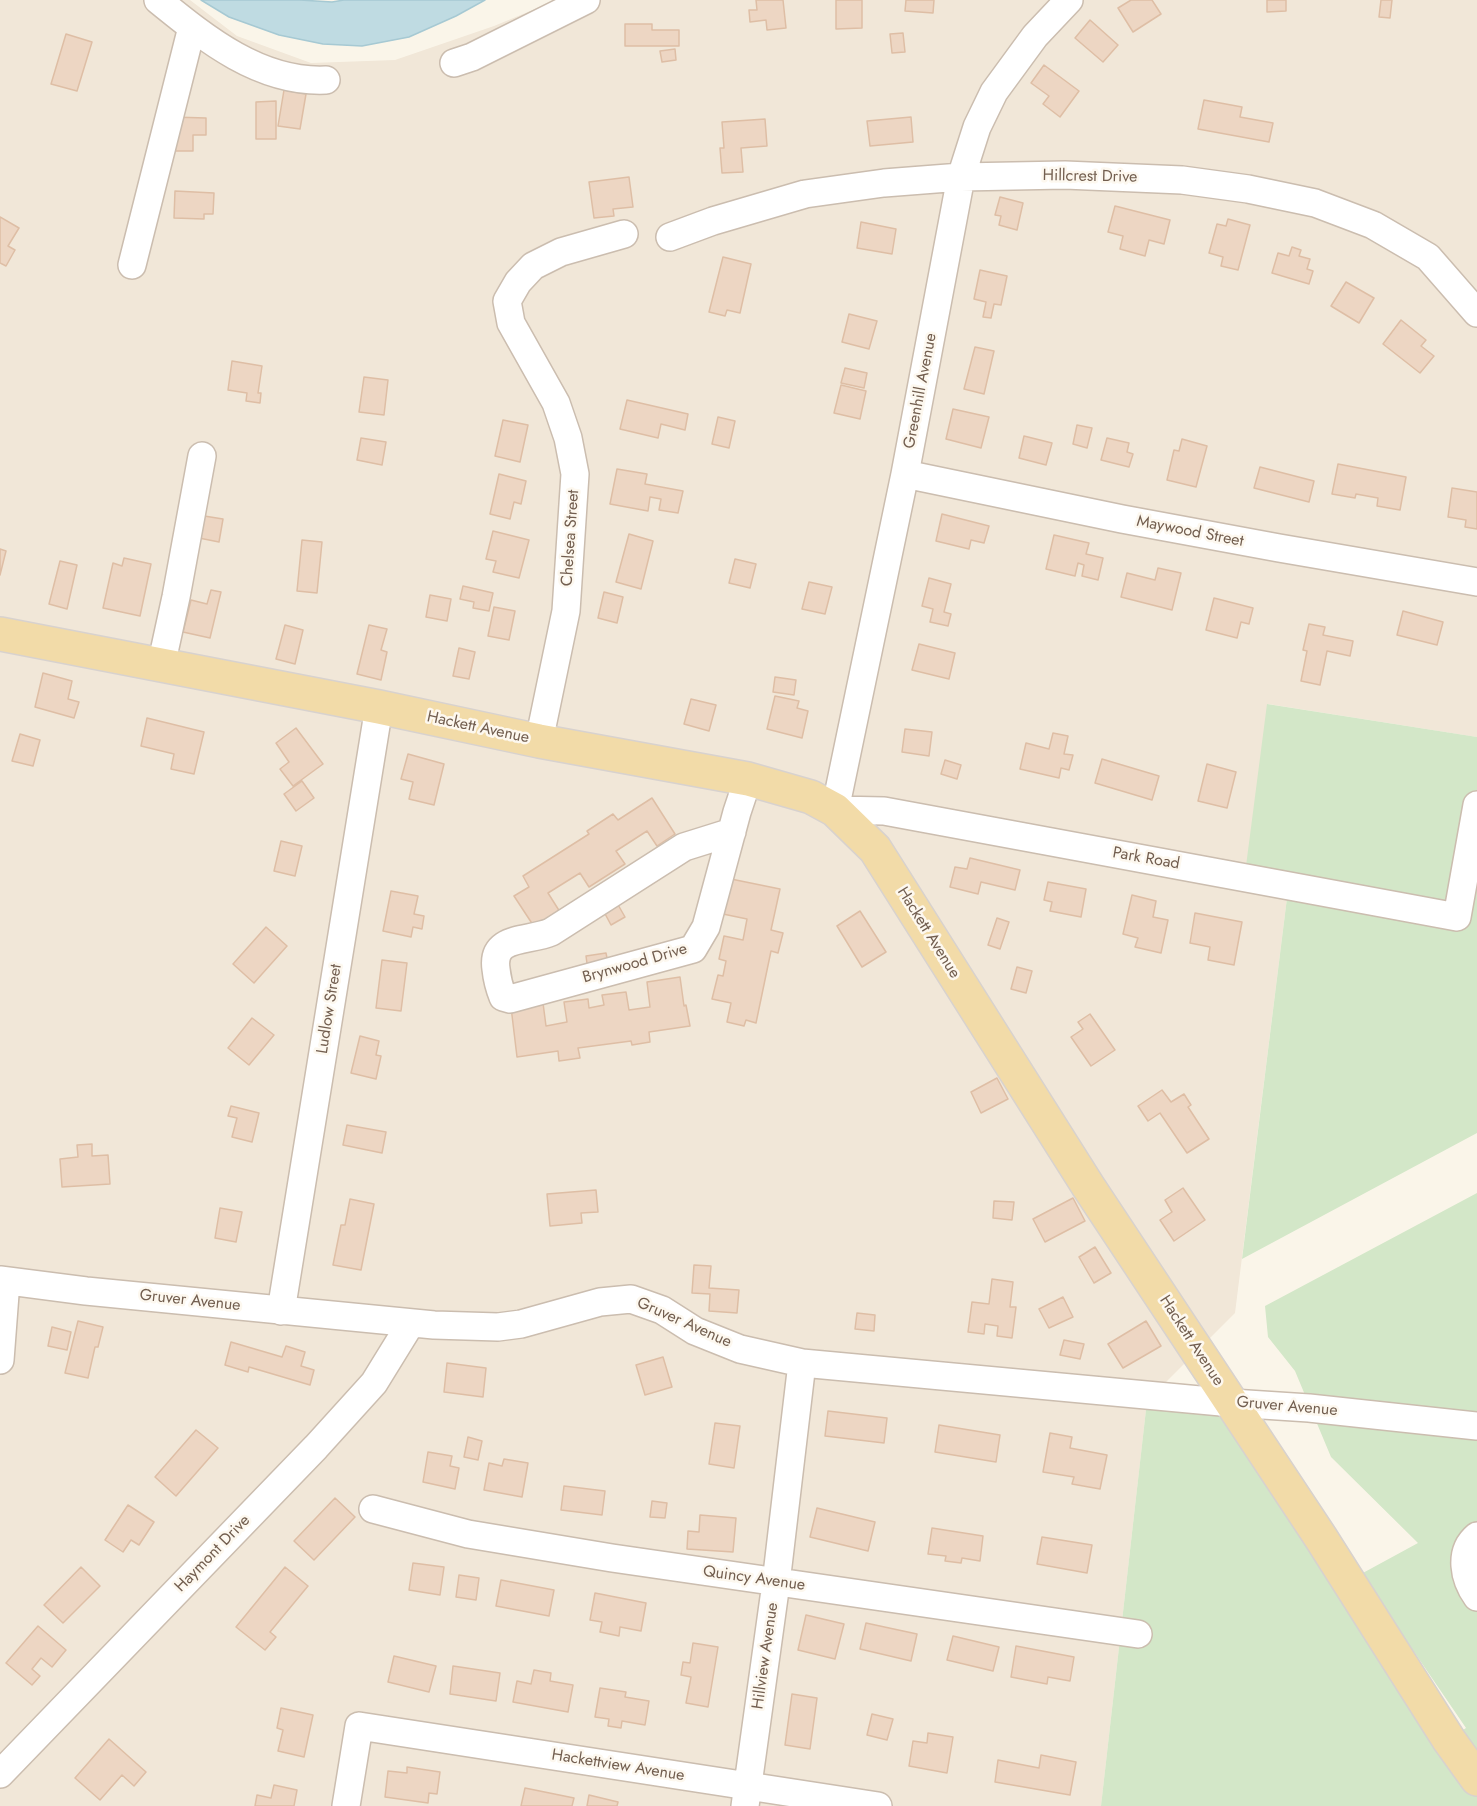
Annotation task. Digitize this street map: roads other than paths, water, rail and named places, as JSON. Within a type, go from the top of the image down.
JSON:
[{"type":"main road","name":"Hackett Avenue","points":[[0,634],[379,707],[539,741],[748,779],[811,797],[835,810],[875,849],[1088,1186],[1232,1403],[1449,1740],[1477,1779]]},
{"type":"street","points":[[158,0],[192,27],[255,67],[308,81],[326,80]]},
{"type":"street","points":[[454,63],[472,57],[586,0]]},
{"type":"street","name":"Greenhill Avenue","points":[[835,810],[905,474],[962,177],[977,127],[994,92],[1035,36],[1069,0]]},
{"type":"street","points":[[132,265],[192,27]]},
{"type":"street","name":"Hillcrest Drive","points":[[670,237],[713,221],[805,194],[884,183],[962,177],[1065,175],[1182,180],[1248,189],[1315,203],[1373,225],[1428,257],[1477,313]]},
{"type":"street","name":"Chelsea Street","points":[[539,741],[566,611],[575,474],[568,438],[556,403],[511,323],[507,301],[518,282],[534,266],[561,252],[624,234]]},
{"type":"street","points":[[161,666],[202,456]]},
{"type":"street","name":"Maywood Street","points":[[905,474],[1122,519],[1477,582]]},
{"type":"street","name":"Ludlow Street","points":[[281,1311],[379,707]]},
{"type":"street","name":"Brynwood Drive","points":[[732,832],[684,847],[551,932],[502,945],[496,953],[495,962],[498,987],[503,997],[510,999],[693,949],[706,927],[748,779]]},
{"type":"street","name":"Park Road","points":[[835,810],[884,811],[1457,917],[1477,805]]},
{"type":"street","points":[[0,1360],[3,1280]]},
{"type":"street","name":"Gruver Avenue","points":[[3,1280],[281,1311],[411,1323],[480,1326],[521,1324],[600,1302],[631,1299],[662,1310],[695,1331],[740,1349],[802,1363],[1232,1403],[1309,1408],[1477,1426]]},
{"type":"street","name":"Haymont Drive","points":[[0,1774],[316,1447],[374,1383],[411,1323]]},
{"type":"street","name":"Hillview Avenue","points":[[747,1796],[777,1583],[802,1363]]},
{"type":"street","name":"Quincy Avenue","points":[[373,1509],[468,1534],[777,1583],[1138,1634]]},
{"type":"street","points":[[1477,1536],[1470,1542],[1464,1558],[1471,1588],[1477,1597]]},
{"type":"street","name":"Hackettview Avenue","points":[[346,1806],[358,1726],[747,1796],[878,1806]]},
{"type":"water","points":[[201,0],[332,2],[344,0],[485,0],[409,37],[362,46],[323,44],[279,35],[229,17]]}]
